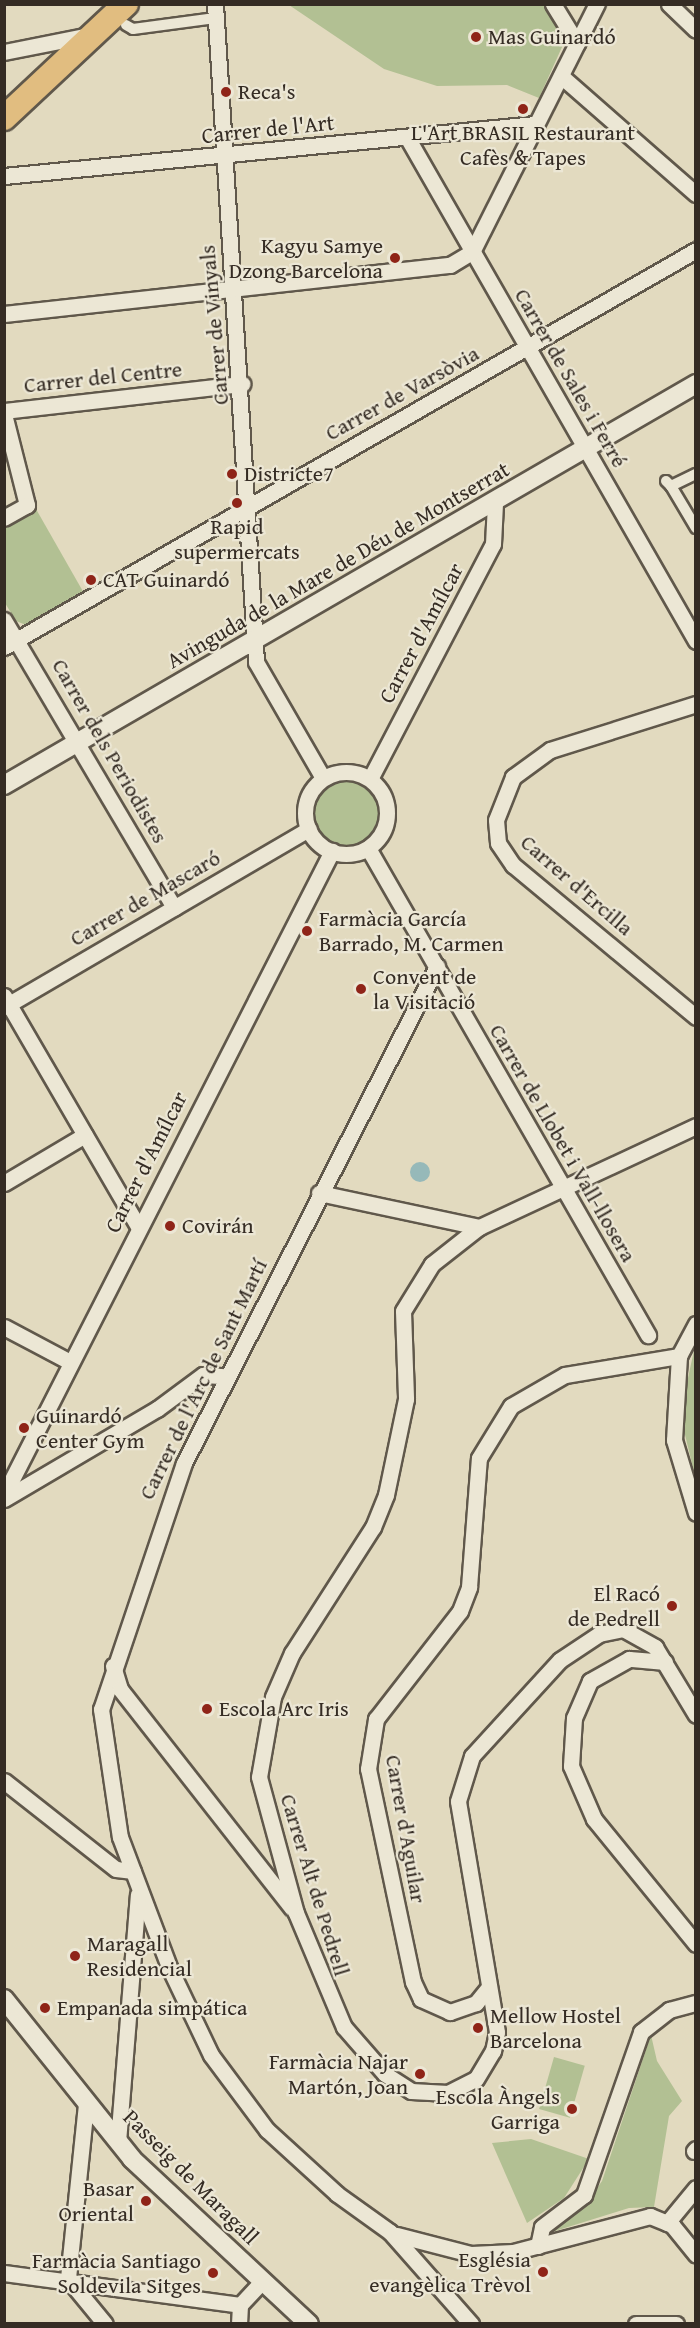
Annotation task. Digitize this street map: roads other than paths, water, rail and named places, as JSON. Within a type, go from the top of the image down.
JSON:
[{"type":"main road","points":[[4,118],[93,34],[126,15]]},
{"type":"street","points":[[553,4],[577,43]]},
{"type":"street","points":[[4,314],[450,265],[472,252],[597,4]]},
{"type":"street","points":[[669,4],[696,30]]},
{"type":"street","points":[[126,15],[133,29],[215,11]]},
{"type":"street","name":"Carrer de Vinyals","points":[[215,11],[233,288],[242,384],[254,642]]},
{"type":"street","points":[[4,52],[93,34]]},
{"type":"street","points":[[561,76],[696,194]]},
{"type":"street","name":"Carrer de l'Art","points":[[4,176],[225,157],[535,124]]},
{"type":"street","name":"Carrer de Sales i Ferré","points":[[407,137],[696,641]]},
{"type":"street","name":"Carrer de Varsòvia","points":[[11,643],[696,250]]},
{"type":"street","name":"Carrer del Centre","points":[[4,412],[242,384]]},
{"type":"street","name":"Avinguda de la Mare de Déu de Montserrat","points":[[4,785],[495,503],[696,384]]},
{"type":"street","points":[[4,412],[27,505],[4,518]]},
{"type":"street","points":[[696,474],[668,484],[696,528]]},
{"type":"street","name":"Carrer d'Amílcar","points":[[370,779],[493,544],[495,503]]},
{"type":"street","name":"Carrer dels Periodistes","points":[[4,620],[11,643],[79,743],[174,907]]},
{"type":"street","points":[[254,642],[256,662],[323,778]]},
{"type":"street","name":"Carrer d'Ercilla","points":[[696,704],[550,750],[513,777],[496,820],[498,843],[513,865],[696,1017]]},
{"type":"street","points":[[348,772],[370,779],[387,808],[383,831],[368,848],[332,851],[309,829],[306,806],[323,778],[348,772]]},
{"type":"street","name":"Carrer de Mascaró","points":[[6,1002],[309,829]]},
{"type":"street","name":"Carrer de Llobet i Vall-llosera","points":[[368,848],[437,966],[560,1188],[648,1335]]},
{"type":"street","name":"Carrer d'Amílcar","points":[[4,1497],[138,1226],[332,851]]},
{"type":"street","name":"Carrer de l'Arc de Sant Martí","points":[[437,966],[225,1376],[168,1501],[112,1663],[101,1709],[110,1788],[133,1871],[211,2055],[267,2130],[337,2194],[390,2232],[471,2324]]},
{"type":"street","points":[[6,1002],[86,1134],[138,1226]]},
{"type":"street","name":"Carrer Alt de Pedrell","points":[[665,1662],[642,1635],[623,1629],[599,1634],[560,1660],[472,1756],[464,1774],[458,1801],[496,2032],[482,2073],[448,2093],[411,2091],[385,2074],[344,2027],[296,1913],[259,1778],[263,1731],[292,1653],[373,1527],[386,1495],[406,1399],[403,1311],[432,1264],[479,1227],[696,1126]]},
{"type":"street","points":[[4,1183],[86,1134]]},
{"type":"street","points":[[319,1193],[479,1227]]},
{"type":"street","points":[[696,1324],[679,1356],[674,1440],[696,1513]]},
{"type":"street","points":[[4,1327],[70,1362]]},
{"type":"street","name":"Carrer d'Aguilar","points":[[489,1987],[476,2003],[450,2012],[421,1999],[413,1982],[368,1769],[376,1719],[460,1611],[469,1587],[479,1458],[511,1406],[565,1375],[679,1356]]},
{"type":"street","points":[[4,1497],[157,1409],[203,1376],[225,1376]]},
{"type":"street","points":[[696,1715],[665,1662],[629,1659],[590,1681],[574,1718],[571,1767],[594,1819],[696,1944]]},
{"type":"street","points":[[112,1663],[120,1689],[296,1913]]},
{"type":"street","points":[[4,1781],[116,1869],[133,1871]]},
{"type":"street","points":[[118,2142],[139,1886]]},
{"type":"street","name":"Passeig de Maragall","points":[[4,1999],[118,2142],[309,2324]]},
{"type":"street","points":[[538,2246],[542,2227],[584,2195],[641,2032],[669,2010],[696,2003]]},
{"type":"street","points":[[86,2104],[68,2279],[105,2324]]},
{"type":"street","points":[[667,2223],[696,2188]]},
{"type":"street","points":[[390,2232],[471,2254],[538,2246],[619,2220],[650,2216],[667,2223],[688,2239],[696,2255]]},
{"type":"street","points":[[4,2273],[68,2279],[240,2305]]},
{"type":"street","points":[[238,2324],[240,2305],[262,2281]]},
{"type":"street","points":[[636,2324],[676,2324]]},
{"type":"water","points":[[420,1162],[427,1165],[430,1172],[427,1179],[420,1182],[413,1179],[410,1172],[413,1165]]},
{"type":"place","name":"Mas Guinardó","points":[[476,37]]},
{"type":"place","name":"Reca's","points":[[226,92]]},
{"type":"place","name":"L'Art BRASIL Restaurant Cafès & Tapes","points":[[523,109]]},
{"type":"place","name":"Kagyu Samye Dzong Barcelona","points":[[395,258]]},
{"type":"place","name":"Districte7","points":[[232,474]]},
{"type":"place","name":"Rapid supermercats","points":[[237,503]]},
{"type":"place","name":"CAT Guinardó","points":[[91,580]]},
{"type":"place","name":"Farmàcia García Barrado, M. Carmen","points":[[307,931]]},
{"type":"place","name":"Convent de la Visitació","points":[[361,989]]},
{"type":"place","name":"Covirán","points":[[170,1226]]},
{"type":"place","name":"Guinardó Center Gym","points":[[24,1428]]},
{"type":"place","name":"El Racó de Pedrell","points":[[672,1606]]},
{"type":"place","name":"Escola Arc Iris","points":[[207,1709]]},
{"type":"place","name":"Maragall Residencial","points":[[75,1956]]},
{"type":"place","name":"Empanada simpática","points":[[45,2008]]},
{"type":"place","name":"Mellow Hostel Barcelona","points":[[478,2028]]},
{"type":"place","name":"Farmàcia Najar Martón, Joan","points":[[420,2074]]},
{"type":"place","name":"Escola Àngels Garriga","points":[[572,2109]]},
{"type":"place","name":"Basar Oriental","points":[[146,2201]]},
{"type":"place","name":"Església evangèlica Trèvol","points":[[543,2272]]},
{"type":"place","name":"Farmàcia Santiago Soldevila Sitges","points":[[213,2273]]}]
